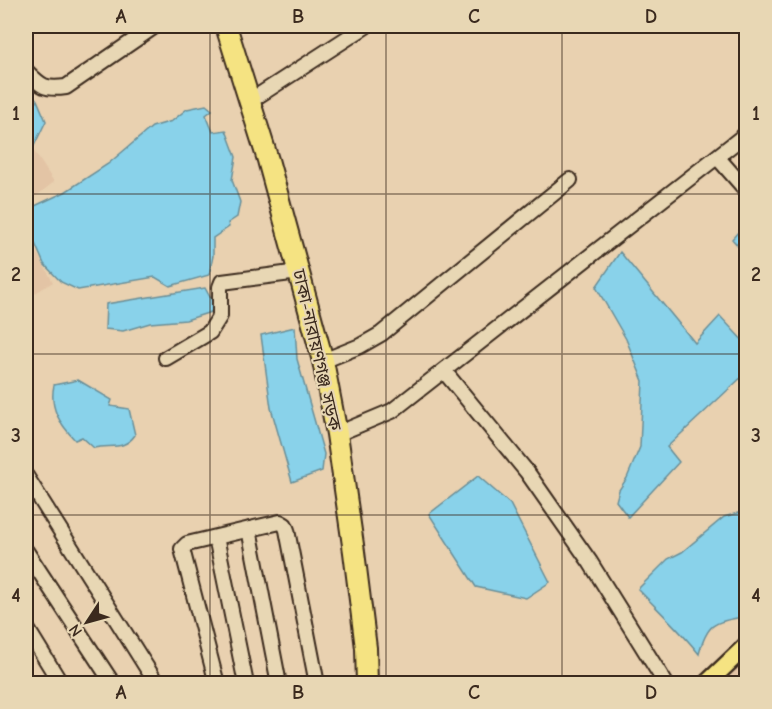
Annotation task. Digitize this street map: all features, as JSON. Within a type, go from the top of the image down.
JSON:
[{"type":"highway","name":"ঢাকা-নারায়ণগঞ্জ সড়ক","points":[[226,26],[250,101],[323,361],[337,434],[365,637],[367,684]]},
{"type":"main road","points":[[706,684],[747,646]]},
{"type":"street","points":[[26,71],[36,81],[50,89],[66,87],[155,26]]},
{"type":"street","points":[[250,101],[366,26]]},
{"type":"street","points":[[337,434],[392,411],[747,134]]},
{"type":"street","points":[[718,158],[747,190]]},
{"type":"street","points":[[323,361],[360,346],[381,334],[570,180]]},
{"type":"street","points":[[166,358],[210,333],[220,316],[222,282],[299,272]]},
{"type":"street","points":[[444,371],[540,490],[590,562],[666,684]]},
{"type":"street","points":[[26,476],[157,684]]},
{"type":"street","points":[[218,684],[182,549],[187,544],[280,522],[285,525],[317,684]]},
{"type":"street","points":[[249,529],[279,684]]},
{"type":"street","points":[[216,537],[246,684]]},
{"type":"street","points":[[26,551],[113,684]]},
{"type":"street","points":[[26,627],[62,684]]},
{"type":"shaded area","points":[[34,151],[54,182],[26,204],[26,157]]},
{"type":"shaded area","points":[[26,233],[53,282],[26,299]]},
{"type":"shaded area","points":[[746,659],[746,683],[720,683]]},
{"type":"water","points":[[26,87],[37,100],[46,121],[31,152],[26,156]]},
{"type":"water","points":[[206,105],[212,110],[206,115],[213,132],[226,130],[236,157],[232,180],[240,202],[237,217],[228,223],[229,227],[213,238],[213,256],[209,275],[170,286],[155,277],[78,290],[61,282],[44,264],[26,223],[26,210],[65,192],[108,164],[152,127],[172,121],[187,109]]},
{"type":"water","points":[[746,223],[746,255],[732,239]]},
{"type":"water","points":[[620,252],[695,343],[720,316],[746,344],[746,373],[667,447],[679,462],[628,517],[616,501],[640,447],[643,381],[626,339],[596,287]]},
{"type":"water","points":[[205,288],[217,310],[186,320],[150,323],[123,331],[105,329],[106,304]]},
{"type":"water","points":[[295,327],[297,359],[324,454],[322,471],[292,482],[271,408],[261,335]]},
{"type":"water","points":[[78,380],[112,400],[110,406],[129,409],[135,435],[131,440],[121,445],[94,448],[82,437],[75,440],[60,422],[54,408],[53,393],[54,385]]},
{"type":"water","points":[[478,476],[510,504],[550,582],[526,598],[476,587],[429,514]]},
{"type":"water","points":[[745,511],[746,624],[743,617],[713,626],[705,636],[699,654],[638,589],[668,559],[682,552],[724,517]]}]
